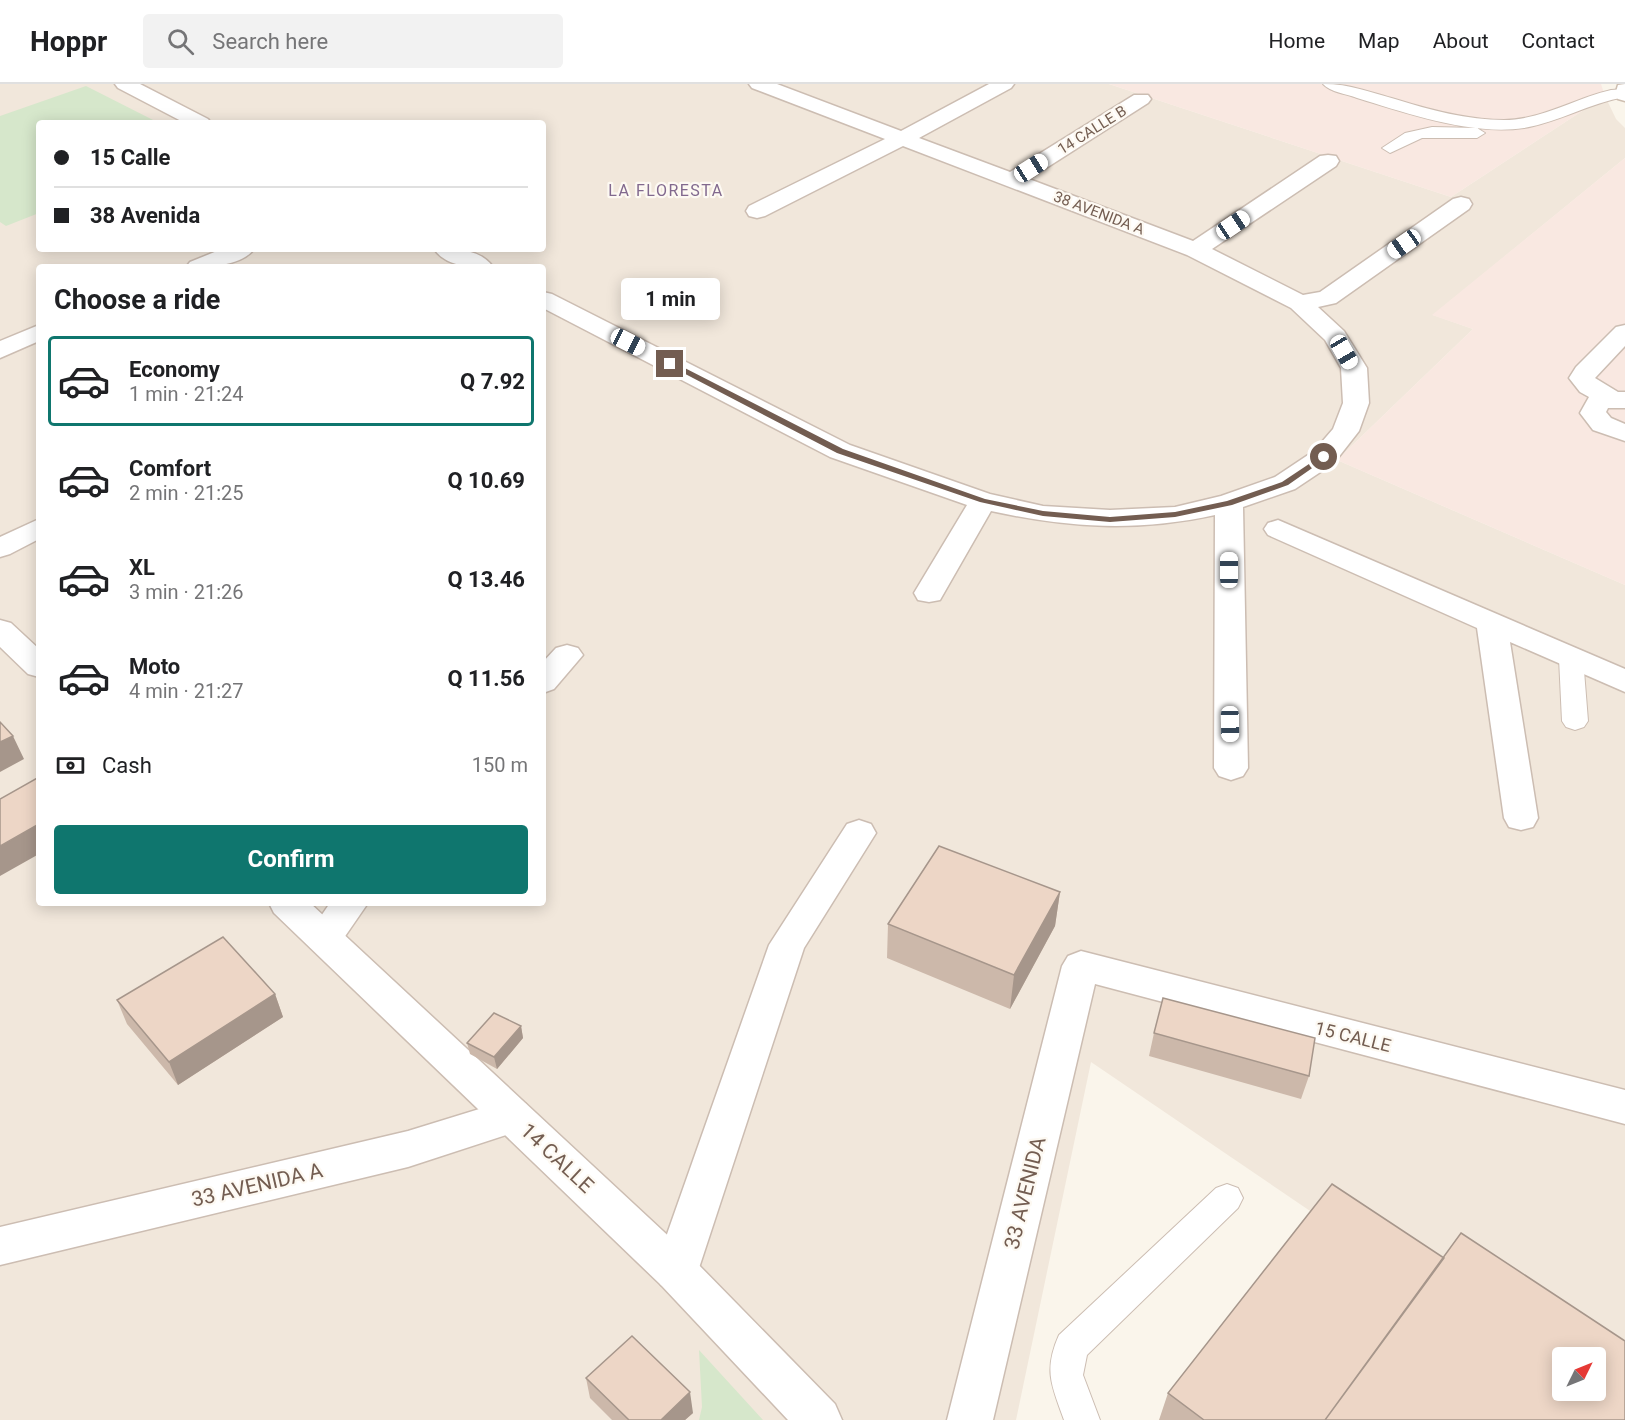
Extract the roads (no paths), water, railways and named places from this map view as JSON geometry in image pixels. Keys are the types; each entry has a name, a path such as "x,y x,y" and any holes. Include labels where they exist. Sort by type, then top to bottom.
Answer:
{"street":[{"path":"125,84 195,120"},
{"path":"756,211 903,138 1004,84"},
{"name":"38 AVENIDA A","path":"764,85 1195,250 1300,303"},
{"name":"14 CALLE B","path":"1013,180 1141,99"},
{"path":"1195,250 1328,161"},
{"path":"1300,303 1327,298 1461,204"},
{"path":"205,264 235,252"},
{"path":"452,252 475,264"},
{"path":"546,301 840,451 983,501 1043,514 1110,519 1175,515 1229,503 1285,483 1324,457 1346,431 1356,403 1354,368 1335,336 1300,303"},
{"path":"1619,399 1588,387 1582,378 1585,372 1625,332"},
{"path":"0,350 36,333"},
{"path":"1619,399 1597,403 1593,413 1602,424 1625,433"},
{"path":"929,593 983,501"},
{"path":"1229,503 1231,768"},
{"path":"1278,529 1625,681"},
{"path":"0,548 36,530"},
{"path":"1492,624 1521,818"},
{"path":"0,630 36,664"},
{"path":"546,679 567,655"},
{"path":"676,1271 787,945 859,833"},
{"name":"14 CALLE","path":"290,906 676,1271 819,1420"},
{"path":"324,938 348,906"},
{"name":"15 CALLE","path":"1081,966 1625,1107"},
{"name":"33 AVENIDA","path":"970,1420 1081,966"},
{"name":"33 AVENIDA A","path":"2,1243 408,1149 512,1116"}],"lane":[{"path":"1331,84 1374,99 1481,123 1523,123"},
{"path":"1390,148 1401,139 1420,132 1503,133 1523,123 1606,94 1625,92"},
{"path":"1571,658 1575,721"},
{"path":"1082,1420 1066,1375 1071,1347 1227,1197"}],"district":[{"name":"LA FLORESTA","path":"666,190"}]}
